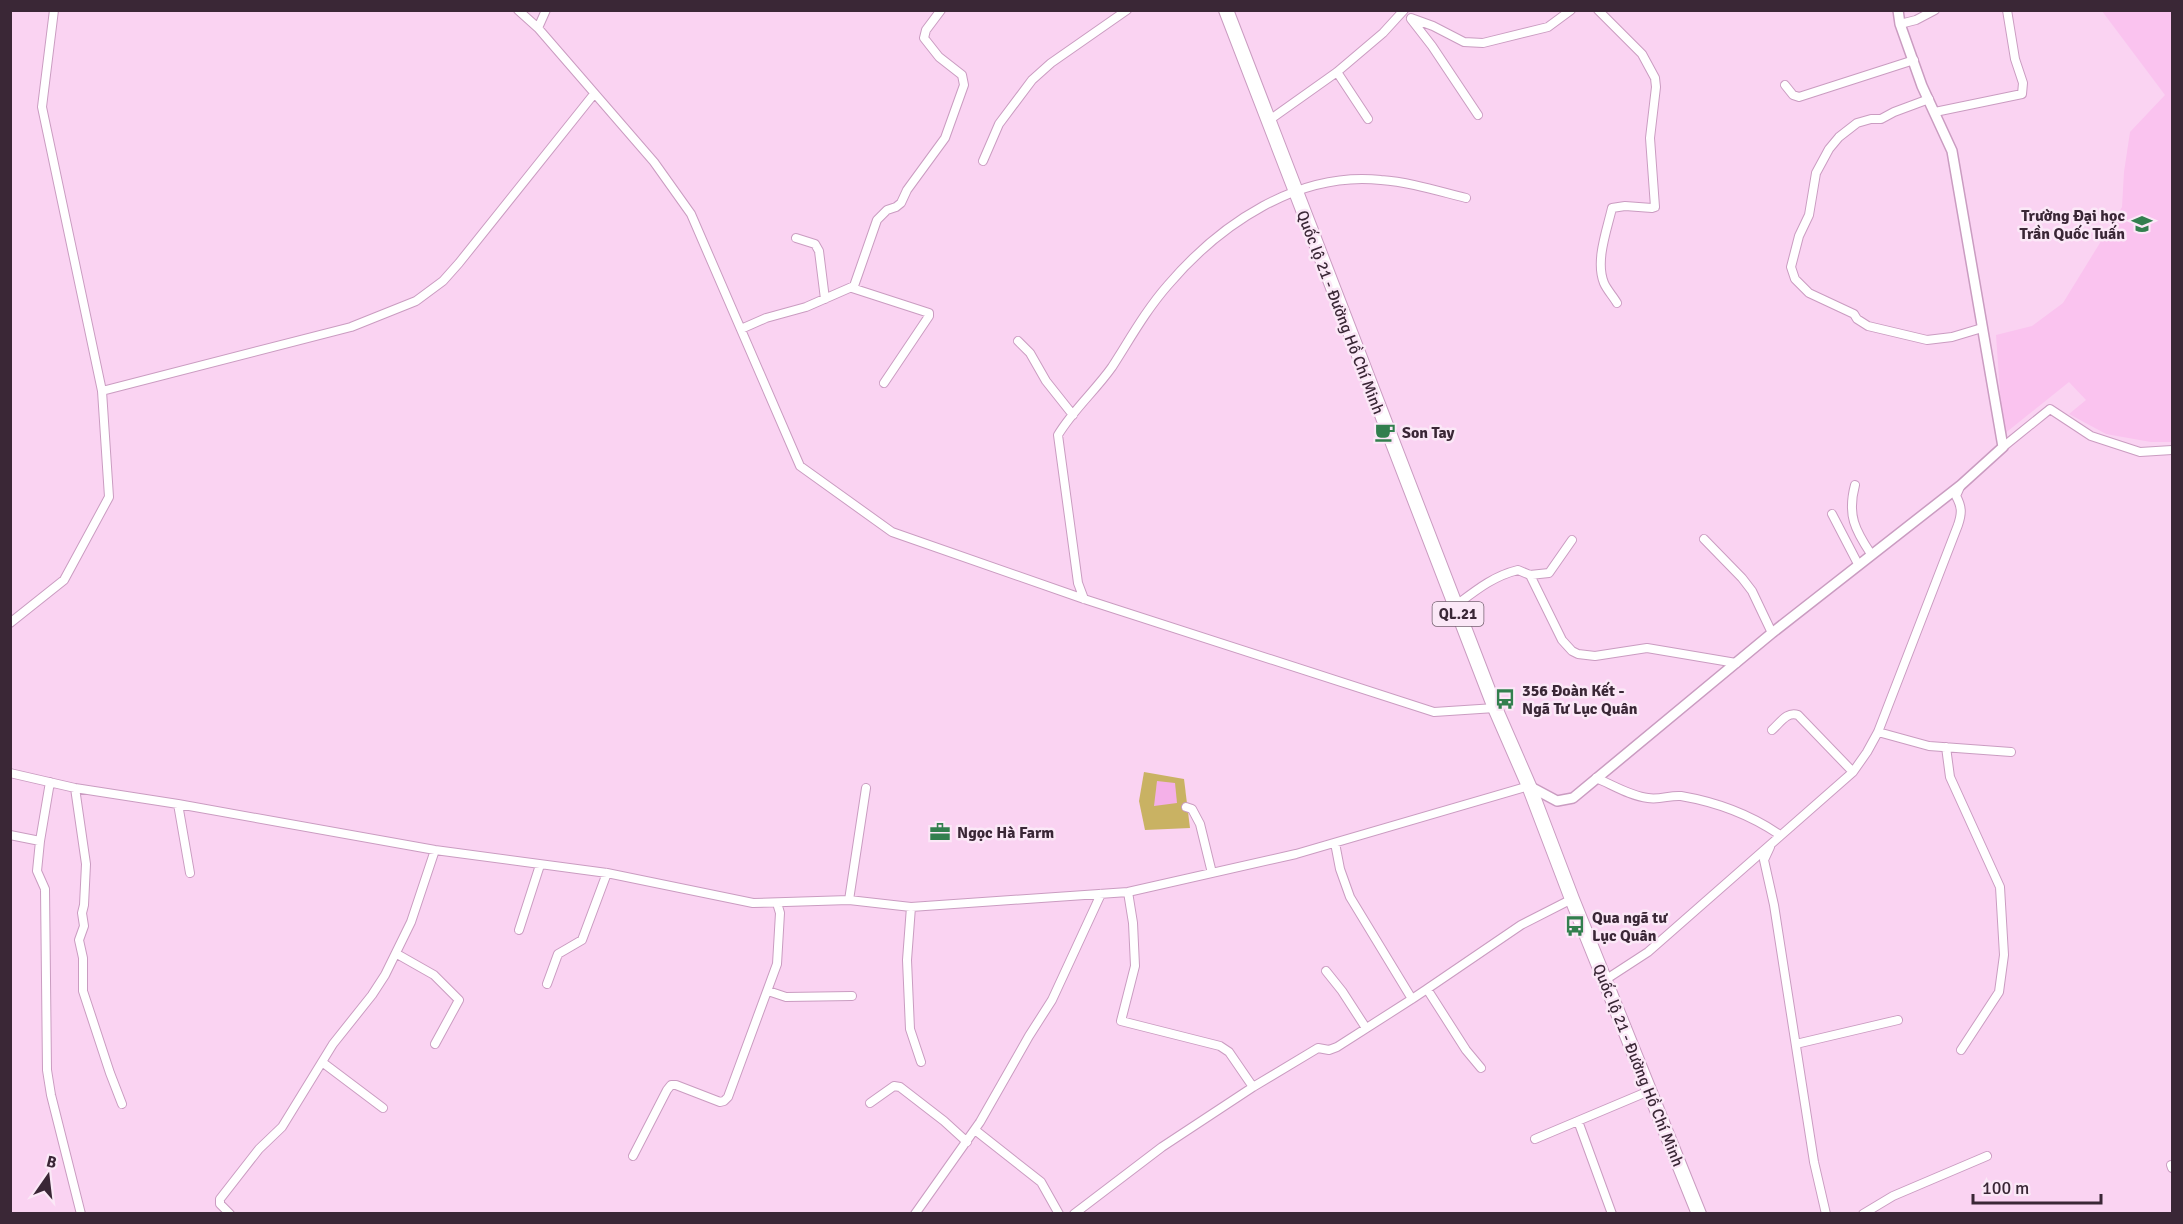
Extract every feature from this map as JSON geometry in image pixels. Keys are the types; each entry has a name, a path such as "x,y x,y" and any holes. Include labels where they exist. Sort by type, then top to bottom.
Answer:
{"highway":[{"name":"Quốc lộ 21 - Đường Hồ Chí Minh","path":"1226,10 1495,708 1529,786 1699,1214"}],"street":[{"path":"10,623 64,580 109,497 102,391 42,107 54,10"},
{"path":"518,10 537,28 654,162 691,214 800,466 892,532 1084,599 1434,712 1495,708"},
{"path":"537,28 546,10"},
{"path":"741,328 825,299 852,288 856,282 877,220 887,210 901,203 945,138 964,85 962,75 939,57 924,38 926,30 941,10"},
{"path":"983,161 999,124 1032,80 1051,63 1127,10"},
{"path":"1411,18 1464,42 1483,43 1548,27 1562,19 1571,10"},
{"path":"1598,10 1642,54 1655,78 1656,87 1650,138 1655,207 1612,208 1603,254 1601,270 1604,283 1617,303"},
{"path":"1898,10 1900,24 1922,86 1952,151 2003,447"},
{"path":"1900,24 1916,20 1935,10"},
{"path":"1935,112 2022,94 2023,83 2015,59 2007,10"},
{"path":"1268,121 1337,72 1404,11 1432,46 1478,115"},
{"path":"1785,85 1793,95 1799,97 1914,60"},
{"path":"1337,72 1368,119"},
{"path":"102,391 351,327 416,301 443,281 459,263 594,94"},
{"path":"1929,99 1881,119 1857,123 1828,148 1816,173 1809,215 1799,236 1791,267 1795,279 1809,293 1854,314 1857,319 1868,326 1927,340 1952,337 1982,328"},
{"path":"1084,599 1078,583 1058,435 1100,385 1137,325 1167,285 1203,248 1258,210 1295,190 1335,182 1380,179 1466,198"},
{"path":"796,238 814,244 819,251 825,299"},
{"path":"852,288 929,313 884,383"},
{"path":"1018,341 1030,353 1046,381 1073,415"},
{"path":"10,774 75,788 435,850 607,873 753,903 849,900 911,907 1128,892 1296,854 1529,786 1557,801 1572,798 1772,633 1960,485 2050,409 2091,436 2140,452 2172,450"},
{"path":"1855,485 1852,498 1852,518 1871,554"},
{"path":"1605,980 1648,952 1853,772 1878,732 1958,525 1962,514 1961,505 1956,496 1960,485"},
{"path":"1832,514 1858,564"},
{"path":"1704,539 1752,591 1772,633"},
{"path":"1455,606 1498,576 1518,570 1530,575 1549,573 1572,540"},
{"path":"1530,575 1562,639 1572,651 1578,654 1595,656 1647,648 1736,663"},
{"path":"1772,730 1788,715 1798,715 1853,772"},
{"path":"1878,732 1929,746 2011,752"},
{"path":"1946,747 1950,777 2000,887 2004,955 1999,992 1961,1050"},
{"path":"1596,778 1641,797 1656,799 1680,796 1724,807 1760,822 1780,835"},
{"path":"50,782 37,871 45,889 47,1070 51,1095 81,1214"},
{"path":"75,788 86,864 82,913 84,926 79,940 83,958 83,991 122,1104"},
{"path":"849,900 866,788"},
{"path":"178,804 190,873"},
{"path":"1186,807 1192,809 1200,824 1212,873"},
{"path":"10,835 40,841"},
{"path":"1335,843 1340,869 1350,897 1412,999"},
{"path":"1771,843 1764,860 1774,905 1814,1162 1826,1214"},
{"path":"230,1214 220,1204 220,1199 254,1155 282,1126 333,1044 372,994 397,954 411,922 435,850"},
{"path":"519,930 540,865"},
{"path":"547,984 558,954 582,940 607,873"},
{"path":"1128,892 1133,923 1135,966 1120,1021 1220,1046 1229,1053 1253,1087"},
{"path":"915,1214 975,1130 1052,1000 1101,894"},
{"path":"1074,1214 1162,1148 1253,1087 1318,1048 1329,1050 1337,1047 1521,925 1572,899"},
{"path":"633,1156 671,1085 720,1101 727,1099 777,964 780,913 777,903"},
{"path":"911,907 907,960 910,1029 921,1062"},
{"path":"397,954 434,975 459,1000 435,1044"},
{"path":"1326,971 1366,1028"},
{"path":"1427,989 1461,1043 1481,1068"},
{"path":"768,990 786,997 852,996"},
{"path":"1796,1044 1898,1020"},
{"path":"322,1062 383,1108"},
{"path":"870,1103 894,1086 900,1087 967,1142"},
{"path":"1535,1139 1649,1091"},
{"path":"1578,1121 1612,1214"},
{"path":"975,1130 1041,1182 1059,1214"},
{"path":"1863,1214 1893,1196 1987,1156"}],"shaded area":[{"name":"Trường Đại học Trần Quốc Tuấn","path":"2102,11 2172,11 2172,442 2151,442 2106,434 2069,414 2086,400 2069,382 2003,435 1996,335 2032,326 2063,303 2122,207 2130,132 2165,95"},
{"path":"1144,772 1184,779 1190,828 1145,830 1139,801"},
{"path":"1157,781 1175,783 1177,803 1154,806"}],"place":[{"name":"Trường Đại học Trần Quốc Tuấn","path":"2142,224"},
{"name":"Son Tay","path":"1385,432"},
{"name":"356 Đoàn Kết - Ngã Tư Lục Quân","path":"1505,699"},
{"name":"Ngọc Hà Farm","path":"940,832"},
{"name":"Qua ngã tư Lục Quân","path":"1575,926"}]}
